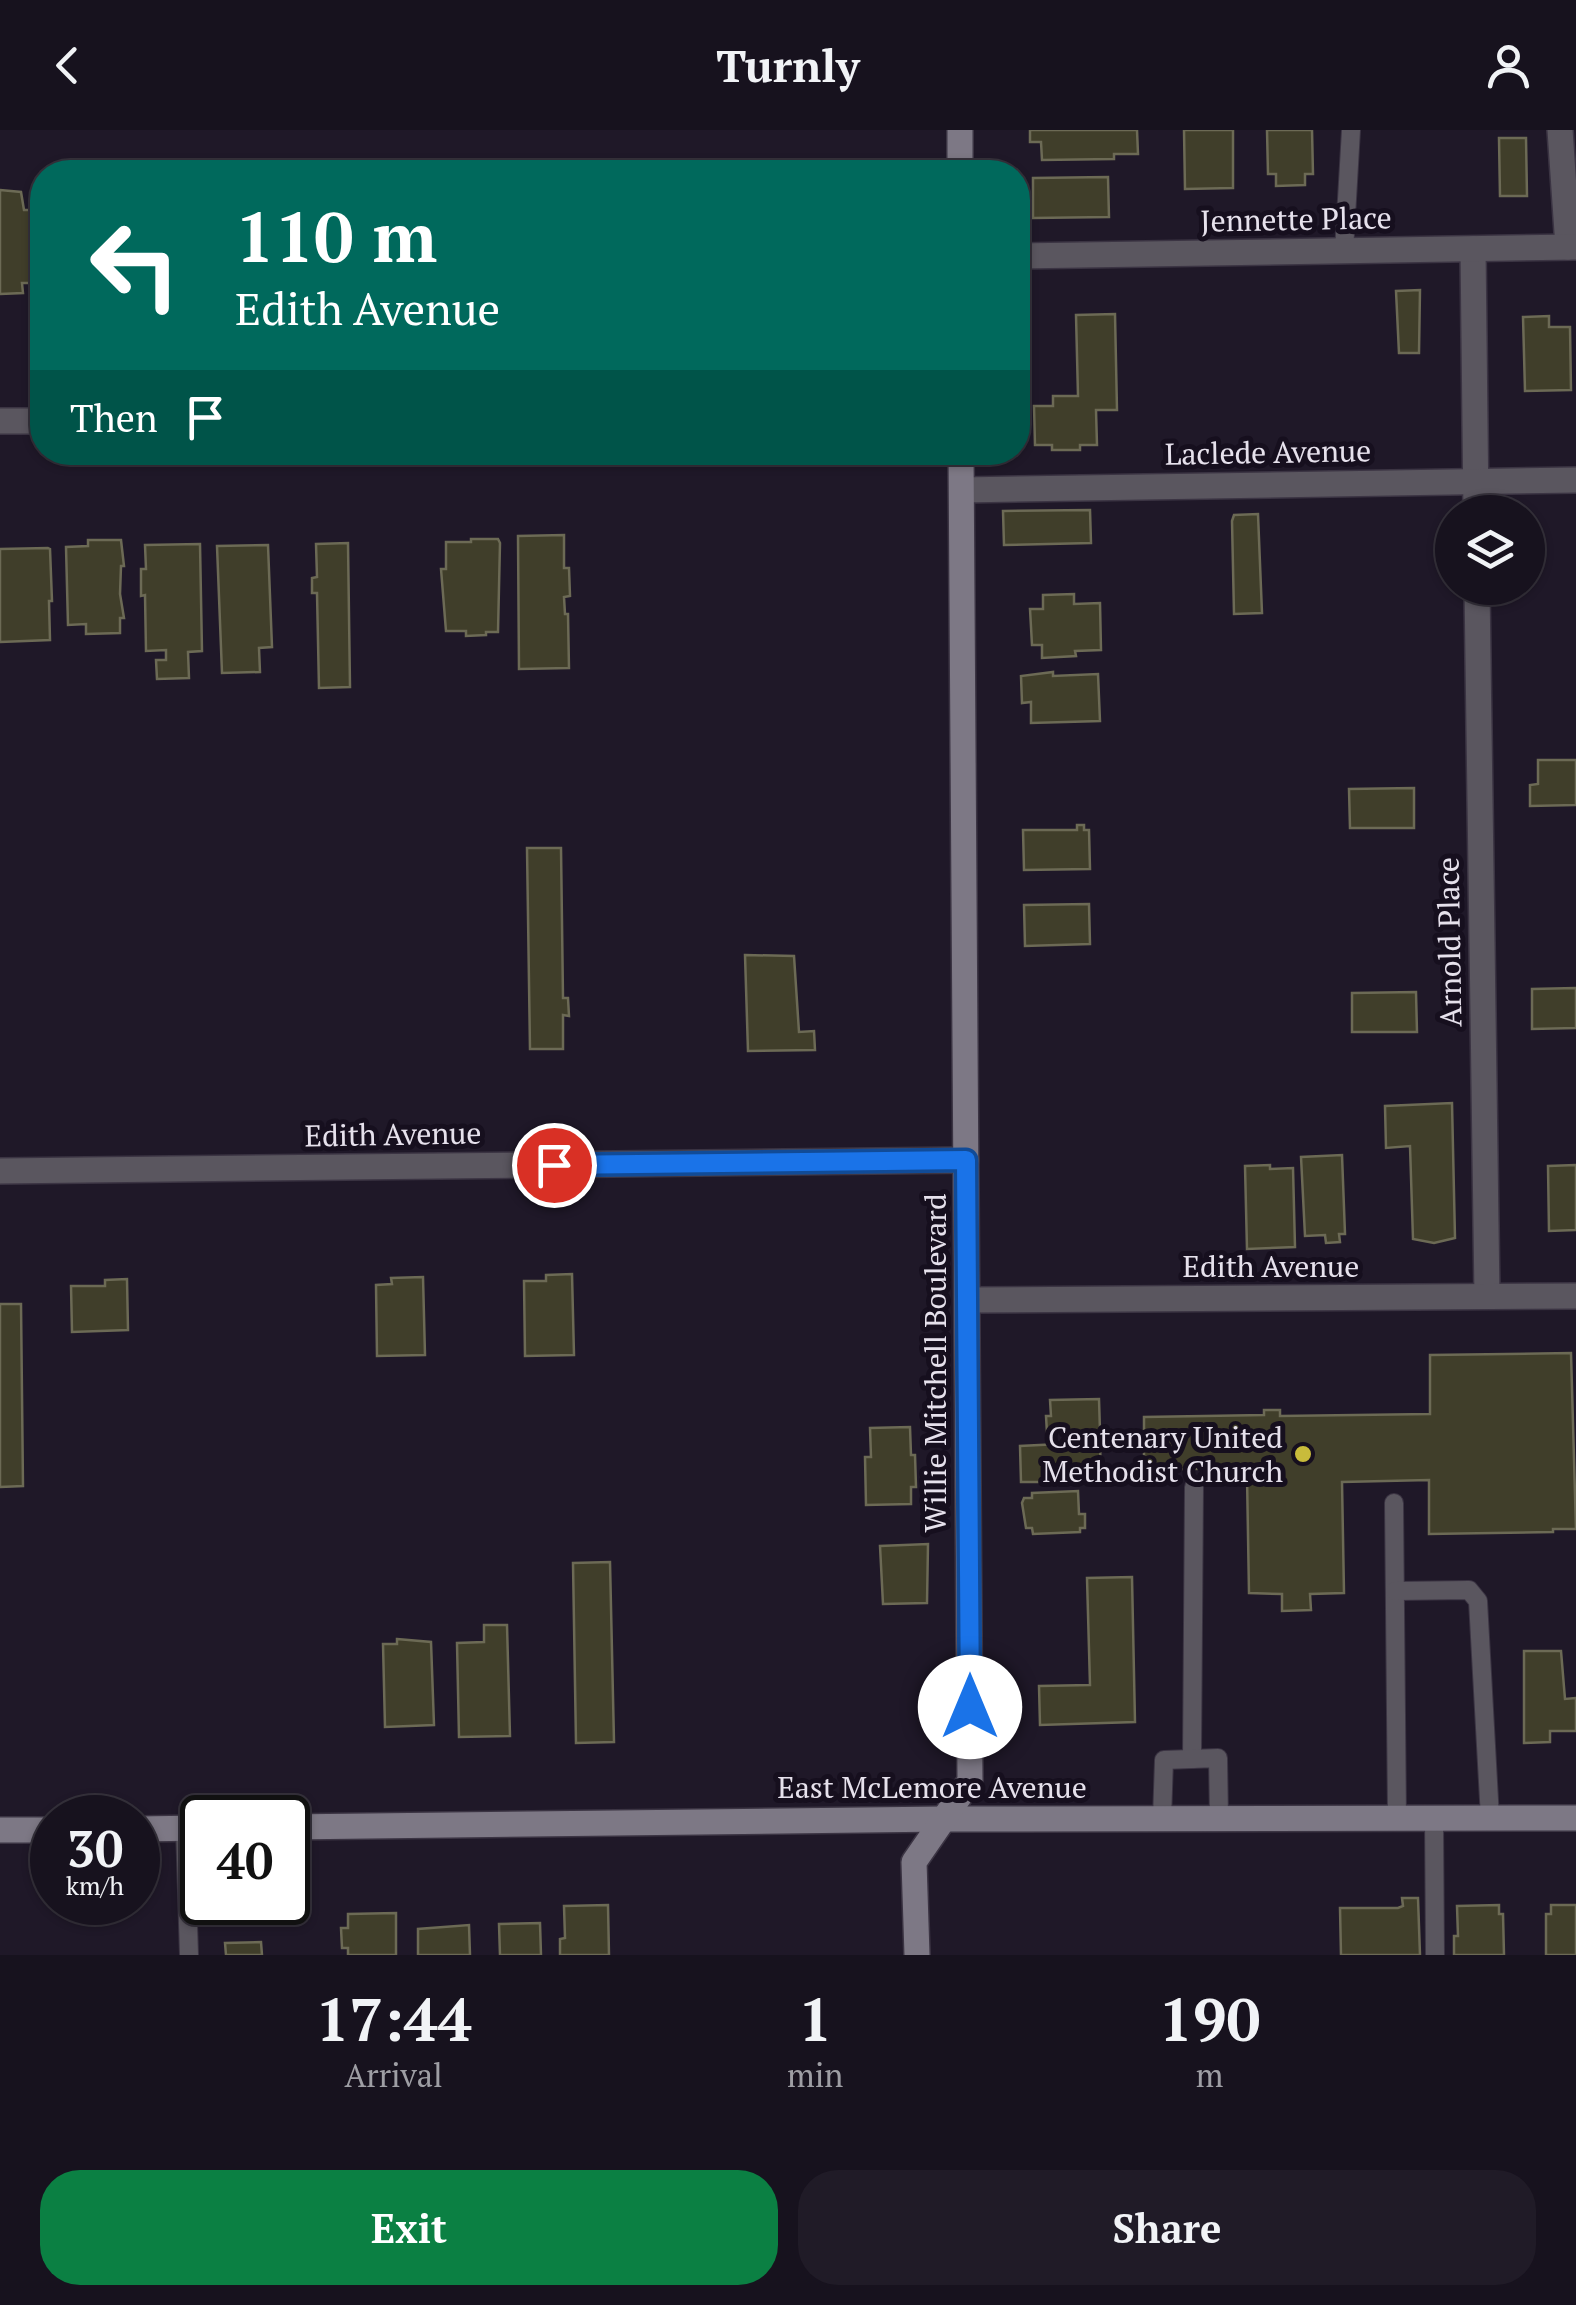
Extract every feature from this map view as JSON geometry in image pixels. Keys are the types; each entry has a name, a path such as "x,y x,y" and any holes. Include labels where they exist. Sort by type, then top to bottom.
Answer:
{"street":[{"path":"960,130 960,160"},
{"path":"1560,130 1572,247"},
{"name":"Jennette Place","path":"1030,256 1572,247"},
{"path":"1473,249 1476,495"},
{"path":"0,421 30,421"},
{"name":"Willie Mitchell Boulevard","path":"916,1955 914,1862 970,1781 961,465"},
{"name":"Laclede Avenue","path":"962,490 1576,480"},
{"name":"Arnold Place","path":"1477,605 1487,1296"},
{"name":"Edith Avenue","path":"0,1170 966,1160"},
{"name":"Edith Avenue","path":"967,1300 1576,1296"},
{"name":"East McLemore Avenue","path":"310,1827 944,1818 1576,1818"},
{"path":"0,1830 30,1830"}],"lane":[{"path":"1344,251 1350,130"},
{"path":"1192,1759 1194,1487"},
{"path":"1394,1504 1397,1818"},
{"path":"1395,1592 1469,1590 1478,1601 1490,1818"},
{"path":"1162,1818 1164,1760 1218,1758 1220,1818"},
{"path":"1434,1818 1435,1955"},
{"path":"189,1955 190,1925"}],"building":[{"path":"1030,130 1137,130 1138,154 1114,154 1114,159 1042,160 1041,142 1030,142"},
{"path":"1184,130 1233,130 1233,188 1185,189"},
{"path":"1267,130 1312,130 1313,174 1305,174 1305,185 1276,186 1276,174 1268,174"},
{"path":"1499,138 1526,138 1527,196 1500,196"},
{"path":"1108,177 1109,217 1033,218 1033,178"},
{"path":"0,190 21,192 24,210 30,210 30,283 22,283 23,293 0,294"},
{"path":"1420,290 1419,353 1399,353 1396,291"},
{"path":"1115,314 1117,410 1096,410 1097,445 1080,445 1080,450 1052,450 1052,445 1035,445 1034,406 1053,406 1053,396 1078,396 1076,315"},
{"path":"1549,316 1549,327 1570,327 1571,390 1525,391 1523,317"},
{"path":"1090,510 1091,543 1004,545 1003,511"},
{"path":"1258,514 1262,613 1234,614 1232,521 1234,515"},
{"path":"564,535 564,568 569,568 570,596 564,597 569,668 519,669 518,536"},
{"path":"498,539 500,543 498,632 486,635 446,631 441,569 446,569 446,542"},
{"path":"88,540 121,540 124,566 120,594 124,618 120,618 120,633 86,634 86,624 68,625 66,547 88,546"},
{"path":"348,543 350,687 319,688 317,593 312,593 312,578 317,577 316,544"},
{"path":"200,544 202,651 188,652 189,678 157,679 156,660 166,660 166,650 146,651 145,595 141,596 145,545"},
{"path":"268,545 272,647 259,648 260,672 222,673 217,546"},
{"path":"48,548 50,640 0,642 0,549"},
{"path":"1074,594 1074,604 1100,603 1101,650 1042,658 1042,645 1032,645 1030,609 1043,609 1043,595"},
{"path":"1053,672 1053,676 1098,674 1100,721 1031,723 1031,702 1022,703 1021,676"},
{"path":"1538,760 1576,760 1576,805 1530,806 1530,785 1538,784"},
{"path":"1414,788 1414,828 1350,828 1349,789"},
{"path":"1077,825 1089,830 1090,869 1024,870 1023,830 1077,830"},
{"path":"527,848 561,848 563,998 568,998 569,1016 563,1015 563,1049 530,1049"},
{"path":"1089,904 1090,944 1025,946 1024,905"},
{"path":"745,955 794,956 799,1032 814,1031 815,1050 748,1051"},
{"path":"1576,988 1576,1028 1532,1029 1532,989"},
{"path":"1416,992 1417,1032 1352,1032 1352,993"},
{"path":"1452,1103 1455,1238 1434,1243 1413,1239 1410,1146 1386,1148 1385,1106"},
{"path":"1342,1155 1345,1234 1339,1234 1340,1242 1326,1243 1325,1235 1305,1236 1301,1157"},
{"path":"1270,1165 1270,1169 1293,1168 1295,1247 1247,1249 1245,1166"},
{"path":"1576,1165 1576,1230 1549,1231 1548,1166"},
{"path":"572,1274 574,1355 525,1356 524,1281 546,1281 546,1275"},
{"path":"423,1277 425,1355 377,1356 376,1285 392,1284 391,1278"},
{"path":"127,1279 128,1330 72,1332 71,1286 105,1286 105,1280"},
{"path":"0,1304 21,1304 23,1486 0,1487"},
{"path":"1571,1353 1576,1529 1429,1534 1429,1480 1342,1482 1344,1593 1310,1594 1311,1610 1282,1611 1282,1594 1249,1593 1247,1476 1243,1477 1243,1468 1144,1470 1144,1417 1264,1415 1264,1410 1280,1410 1280,1416 1430,1414 1430,1355"},
{"path":"1099,1399 1100,1431 1047,1433 1050,1400"},
{"path":"910,1427 916,1487 911,1487 911,1504 866,1505 865,1457 871,1457 870,1428"},
{"path":"1100,1442 1101,1482 1021,1482 1020,1446"},
{"path":"1078,1491 1079,1514 1085,1514 1085,1528 1080,1528 1080,1532 1033,1534 1032,1528 1026,1528 1024,1498 1032,1498 1032,1493"},
{"path":"928,1544 927,1603 883,1604 880,1546"},
{"path":"610,1562 614,1742 576,1743 573,1563"},
{"path":"1132,1577 1135,1722 1040,1725 1039,1686 1090,1685 1087,1578"},
{"path":"484,1625 507,1625 510,1736 459,1737 457,1643 484,1642"},
{"path":"397,1639 431,1642 434,1725 385,1727 383,1644 397,1644"},
{"path":"1524,1651 1561,1651 1565,1699 1576,1698 1576,1731 1550,1731 1550,1742 1524,1743"},
{"path":"1402,1898 1418,1898 1420,1955 1341,1955 1340,1908 1398,1908 1403,1906"},
{"path":"608,1905 609,1955 560,1955 560,1939 565,1938 564,1906"},
{"path":"1499,1905 1499,1914 1503,1914 1504,1955 1454,1955 1457,1906"},
{"path":"1551,1905 1576,1905 1576,1955 1546,1955 1546,1914 1551,1914"},
{"path":"396,1913 396,1955 348,1955 348,1948 342,1948 341,1928 348,1928 348,1914"},
{"path":"540,1923 541,1955 500,1955 499,1924"},
{"path":"469,1925 470,1955 418,1955 418,1929"},
{"path":"261,1942 262,1955 226,1955 225,1943"}],"place":[{"name":"Centenary United Methodist Church","path":"1303,1454"}],"route":[{"path":"554,1165 966,1160 970,1707"}]}
